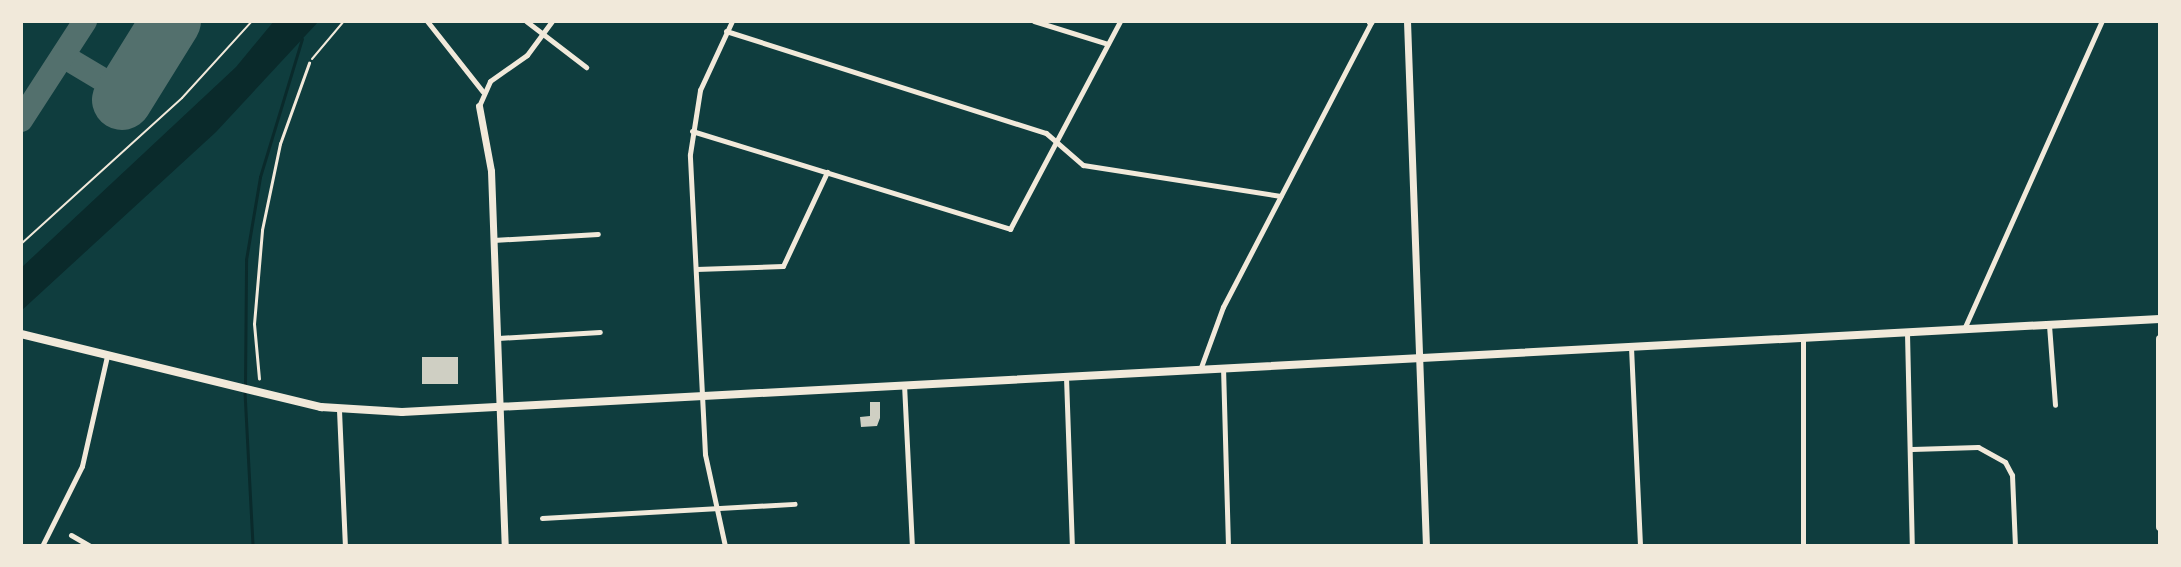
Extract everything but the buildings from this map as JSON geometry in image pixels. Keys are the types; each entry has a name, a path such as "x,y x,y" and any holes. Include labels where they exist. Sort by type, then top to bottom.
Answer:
{"main road":[{"path":"22,335 340,410 499,406 2160,318"},
{"path":"2160,340 2160,527"}],"street":[{"path":"427,21 483,92"},
{"path":"526,21 542,37 586,67"},
{"path":"505,546 493,240 479,106 483,92 542,37 552,21"},
{"path":"725,546 717,509 702,394 692,131 700,90 732,21"},
{"path":"1034,21 1108,44"},
{"path":"692,131 1010,229 1121,21"},
{"path":"1200,367 1206,342 1371,21"},
{"path":"1406,21 1426,546"},
{"path":"1964,329 2102,21"},
{"path":"726,31 1046,133 1083,165 1280,196"},
{"path":"696,270 783,266 827,172"},
{"path":"493,240 597,234"},
{"path":"2049,325 2055,405"},
{"path":"498,338 600,332"},
{"path":"1907,333 1912,449 1912,546"},
{"path":"1803,339 1808,458 1803,546"},
{"path":"1631,347 1640,546"},
{"path":"41,546 82,466 107,356"},
{"path":"1223,366 1228,546"},
{"path":"1066,377 1072,546"},
{"path":"904,384 912,546"},
{"path":"340,410 345,546"},
{"path":"1912,449 1978,447 2005,462 2012,475 2015,546"},
{"path":"542,518 795,504"},
{"path":"71,536 90,546"}],"lane":[{"path":"259,379 254,324 262,230 281,144 309,63"}],"path":[{"path":"21,244 182,98 252,21"},
{"path":"309,63 344,21"}],"water":[{"path":"274,21 319,21 216,132 21,311 21,268 236,67"}],"waterway":[{"path":"245,385 246,260 260,177 302,39"},
{"path":"245,392 253,546"}],"taxiway":[{"path":"21,120 85,21"},
{"path":"63,56 125,93"}],"runway":[{"path":"122,100 171,21"}]}
